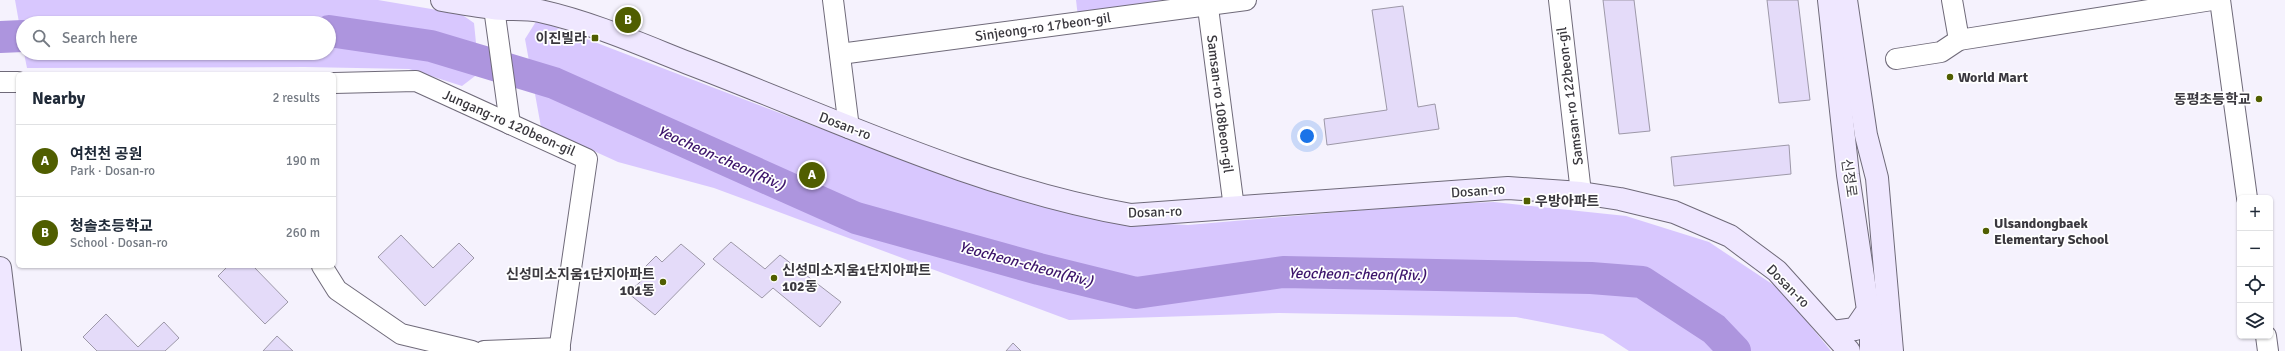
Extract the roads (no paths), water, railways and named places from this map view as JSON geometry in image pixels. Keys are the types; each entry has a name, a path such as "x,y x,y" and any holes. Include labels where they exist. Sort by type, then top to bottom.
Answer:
{"main road":[{"name":"Dosan-ro","path":"442,0 494,4 540,11 600,30 727,78 849,128 1012,186 1089,208 1131,216 1508,188 1581,193 1620,199 1674,212 1730,236 1777,271 1849,351"},
{"name":"신정로","path":"1829,0 1848,175 1871,326 1871,351"},
{"name":"신정로","path":"1846,0 1866,134 1877,178 1892,351"},
{"path":"0,268 10,351"},
{"path":"1832,332 1855,329 1868,310"}],"street":[{"path":"832,0 849,128"},
{"name":"Sinjeong-ro 17beon-gil","path":"840,54 1207,2 1246,0"},
{"name":"Samsan-ro 122beon-gil","path":"1559,0 1581,193"},
{"path":"1952,0 1959,40"},
{"path":"1896,59 1941,52 1959,40 2212,0"},
{"path":"2220,0 2247,195"},
{"name":"Samsan-ro 108beon-gil","path":"1207,2 1234,208"},
{"path":"494,4 510,124"},
{"name":"Jungang-ro 120beon-gil","path":"336,83 416,81 587,159 559,349"},
{"path":"0,82 16,82"},
{"path":"323,268 337,290 401,334 472,351"},
{"path":"2266,339 2268,351"},
{"path":"484,351 559,349"}],"waterway":[{"name":"Yeocheon-cheon(Riv.)","path":"336,32 431,46 554,83 856,218 1039,269 1136,293 1283,272 1591,278 1642,282 1714,329 1735,351"},
{"name":"Yeocheon-cheon(Riv.)","path":"0,37 16,36"}],"place":[{"name":"청솔초등학교","path":"628,20"},
{"name":"이진빌라","path":"595,38"},
{"name":"World Mart","path":"1950,77"},
{"name":"동평초등학교","path":"2259,99"},
{"name":"여천천 공원","path":"812,175"},
{"name":"우방아파트","path":"1527,201"},
{"name":"Ulsandongbaek Elementary School","path":"1986,231"},
{"name":"신성미소지움1단지아파트 102동","path":"774,278"},
{"name":"신성미소지움1단지아파트 101동","path":"663,282"}]}
